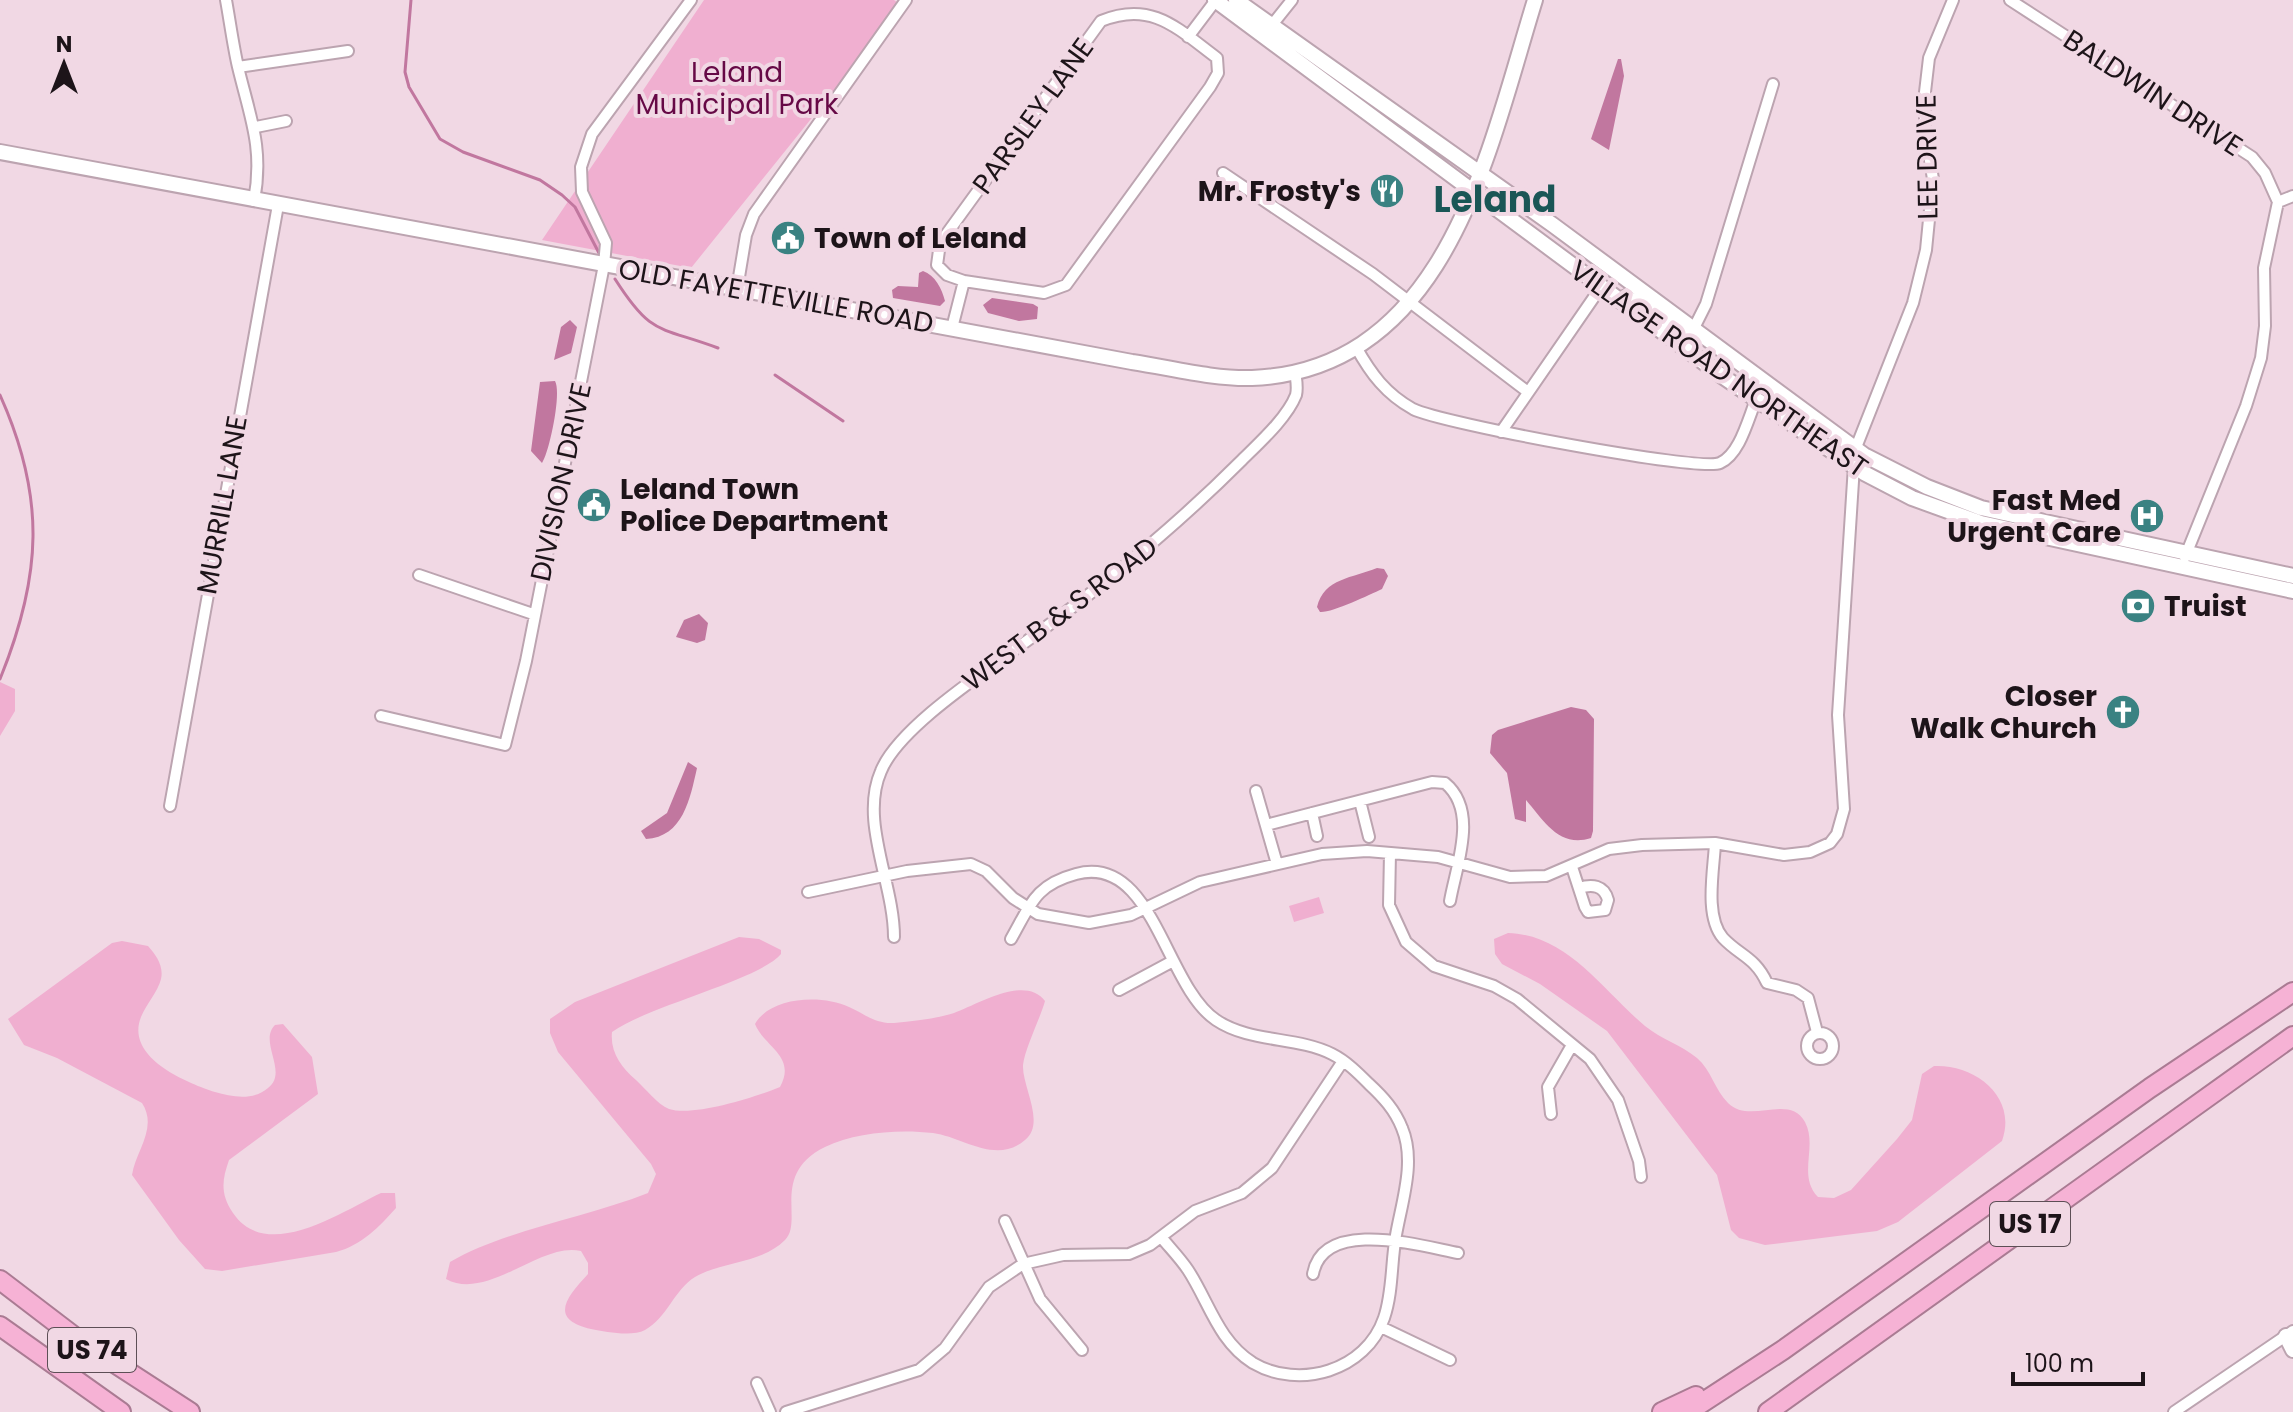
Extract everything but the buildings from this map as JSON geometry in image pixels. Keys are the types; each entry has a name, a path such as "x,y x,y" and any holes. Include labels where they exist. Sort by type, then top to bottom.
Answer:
{"highway":[{"name":"US 17","path":"1783,1350 2293,990"},
{"name":"US 17","path":"1768,1412 2293,1036"},
{"path":"2195,1107 2293,1051"},
{"name":"US 74","path":"0,1280 114,1365 190,1412"},
{"name":"US 74","path":"0,1326 121,1412"},
{"path":"1662,1412 1783,1350"},
{"path":"1688,1412 1783,1350"},
{"path":"76,1382 112,1412"}],"main road":[{"name":"VILLAGE ROAD NORTHEAST","path":"1216,0 1756,400 1853,466 1912,498 1981,523 2293,576"},
{"name":"VILLAGE ROAD NORTHEAST","path":"1236,0 1694,328 1855,450 1917,482 1981,508 2184,559 2293,591"},
{"name":"OLD FAYETTEVILLE ROAD","path":"0,152 1211,375 1256,377 1295,371 1356,347 1409,303 1443,254 1483,175 1535,0"},
{"path":"1596,283 1648,308 1683,332 1694,328"},
{"path":"2290,1333 2293,1350"}],"street":[{"path":"226,0 238,67 256,127 259,174 254,201"},
{"name":"DIVISION DRIVE","path":"381,716 505,745 604,265 606,243 582,192 581,167 592,134 691,0"},
{"path":"1188,37 1216,0"},
{"path":"1272,25 1292,0"},
{"name":"LEE DRIVE","path":"1028,908 1050,918 1089,923 1117,919 1145,909 1190,885 1337,852 1390,853 1459,860 1510,877 1546,876 1609,849 1715,843 1784,855 1800,854 1830,843 1842,822 1844,792 1838,715 1855,450 1913,303 1926,250 1933,179 1925,131 1925,92 1929,58 1953,0"},
{"name":"BALDWIN DRIVE","path":"2010,0 2252,157 2265,173 2278,202"},
{"path":"737,289 746,235 754,214 901,2"},
{"name":"PARSLEY LANE","path":"1122,11 1151,12 1217,58 1218,73 1066,285 1044,293 964,281 947,275 937,265 940,243 1101,21 1122,11"},
{"path":"238,67 348,51"},
{"path":"1694,328 1706,304 1773,84"},
{"path":"256,127 286,121"},
{"path":"1223,173 1373,274 1528,392"},
{"path":"2184,559 2246,406 2261,358 2265,326 2264,268 2278,202 2293,196"},
{"name":"MURRILL LANE","path":"170,806 278,205"},
{"path":"952,328 964,281"},
{"path":"1501,432 1596,283"},
{"path":"1356,347 1371,374 1386,391 1415,410 1455,423 1658,459 1716,465 1734,452 1756,400"},
{"name":"WEST B & S ROAD","path":"894,937 887,875 876,833 873,804 875,788 888,757 953,695 1074,607 1172,529 1260,441 1292,403 1297,386 1295,371"},
{"path":"419,575 533,614"},
{"path":"1266,825 1432,782 1445,783 1459,808 1462,836 1450,901"},
{"path":"1256,791 1277,864"},
{"path":"1360,801 1369,837"},
{"path":"1312,813 1317,836"},
{"path":"1715,843 1713,913 1722,937 1759,965 1767,983 1796,990 1808,998 1817,1032"},
{"path":"1390,853 1388,894 1392,917 1414,952 1447,972 1483,982 1517,999 1598,1067 1614,1091 1639,1161 1641,1177"},
{"path":"808,892 887,875 971,864 986,871 1004,892 1028,908"},
{"path":"1572,867 1579,888"},
{"path":"1011,939 1028,908 1051,882 1093,871 1119,879 1145,909 1196,1001 1224,1025 1312,1047 1343,1061 1391,1107 1405,1137 1407,1171 1388,1305 1381,1327 1360,1353 1328,1372 1289,1375 1263,1368 1242,1354 1225,1336 1187,1270 1161,1237"},
{"path":"1119,990 1173,961"},
{"path":"1551,1114 1548,1087 1572,1045"},
{"path":"786,1412 919,1370 945,1348 989,1287 1023,1264 1063,1255 1129,1254 1161,1237 1186,1216 1242,1193 1262,1178 1343,1061"},
{"path":"1005,1221 1047,1311 1082,1350"},
{"path":"1313,1274 1320,1256 1335,1245 1356,1240 1395,1241 1458,1253"},
{"path":"1381,1327 1450,1360"},
{"path":"2174,1412 2290,1333"},
{"path":"757,1383 770,1412"}],"green space":[{"name":"Leland Municipal Park","path":"704,0 894,0 902,6 691,268 542,240"},
{"path":"0,682 15,689 15,711 0,736"},
{"path":"1319,897 1324,913 1294,922 1289,906"},
{"path":"1508,933 1549,943 1583,967 1645,1026 1697,1058 1724,1098 1737,1109 1779,1109 1798,1114 1808,1131 1809,1180 1818,1197 1834,1198 1851,1190 1897,1139 1912,1120 1922,1074 1934,1066 1964,1071 1989,1086 2004,1110 2002,1141 1898,1222 1877,1231 1765,1245 1739,1238 1731,1230 1717,1175 1607,1031 1540,984 1502,964 1495,954 1494,939"},
{"path":"739,937 759,939 781,950 781,954 751,973 651,1012 612,1032 613,1046 621,1064 665,1107 680,1111 709,1108 780,1087 785,1067 755,1024 762,1015 784,1003 825,1000 876,1020 894,1023 947,1015 1001,994 1026,990 1036,993 1045,1001 1023,1065 1033,1115 1031,1133 1014,1147 1003,1150 979,1147 944,1135 906,1131 864,1135 825,1147 808,1158 798,1170 793,1183 790,1232 785,1240 765,1254 695,1277 681,1289 653,1325 640,1332 597,1330 577,1325 569,1319 565,1313 569,1298 588,1274 588,1263 581,1251 565,1250 549,1254 479,1283 462,1284 446,1279 450,1262 495,1241 648,1193 656,1174 651,1164 558,1052 550,1033 550,1019 575,1002"},
{"path":"122,941 148,946 160,965 162,974 159,984 141,1017 138,1031 149,1056 174,1074 215,1092 242,1097 256,1095 274,1081 276,1074 271,1032 275,1025 283,1024 312,1057 318,1094 229,1160 224,1187 233,1213 247,1227 265,1234 284,1234 326,1221 381,1193 395,1193 396,1208 383,1222 354,1245 336,1252 222,1271 205,1269 179,1240 132,1175 147,1130 148,1121 142,1103 57,1058 24,1045 8,1019 112,943"}],"shaded area":[{"path":"1618,59 1621,59 1624,76 1609,150 1591,139"},
{"path":"923,271 940,287 945,301 940,306 893,298 892,290 898,286 918,287 919,273"},
{"path":"992,298 1033,304 1038,307 1037,319 1019,321 988,313 983,305"},
{"path":"570,320 577,327 571,353 554,360 561,327"},
{"path":"555,381 554,423 542,463 531,451 540,382"},
{"path":"1377,568 1384,569 1388,576 1382,589 1341,607 1320,612 1317,607 1326,590 1349,577"},
{"path":"699,614 708,623 705,640 697,643 676,637 684,620"},
{"path":"1571,707 1586,710 1594,719 1593,831 1591,838 1580,840 1553,831 1526,800 1526,822 1515,819 1507,773 1490,753 1492,735 1498,730"},
{"path":"688,762 697,768 683,814 669,831 646,839 641,831 667,813"}],"waterway":[{"path":"411,0 405,72 409,87 440,139 463,152 540,180 562,195 575,207 600,255"},
{"path":"615,279 648,321 669,332 718,348"},
{"path":"775,375 843,421"},
{"path":"0,395 25,468 33,537 31,571 24,606 0,679"}],"place":[{"name":"Mr. Frosty's","path":"1387,191"},
{"name":"Town of Leland","path":"788,238"},
{"name":"Leland Town Police Department","path":"594,505"},
{"name":"Fast Med Urgent Care","path":"2147,516"},
{"name":"Truist","path":"2138,606"},
{"name":"Closer Walk Church","path":"2123,712"}],"district":[{"name":"Leland","path":"1495,199"}]}
